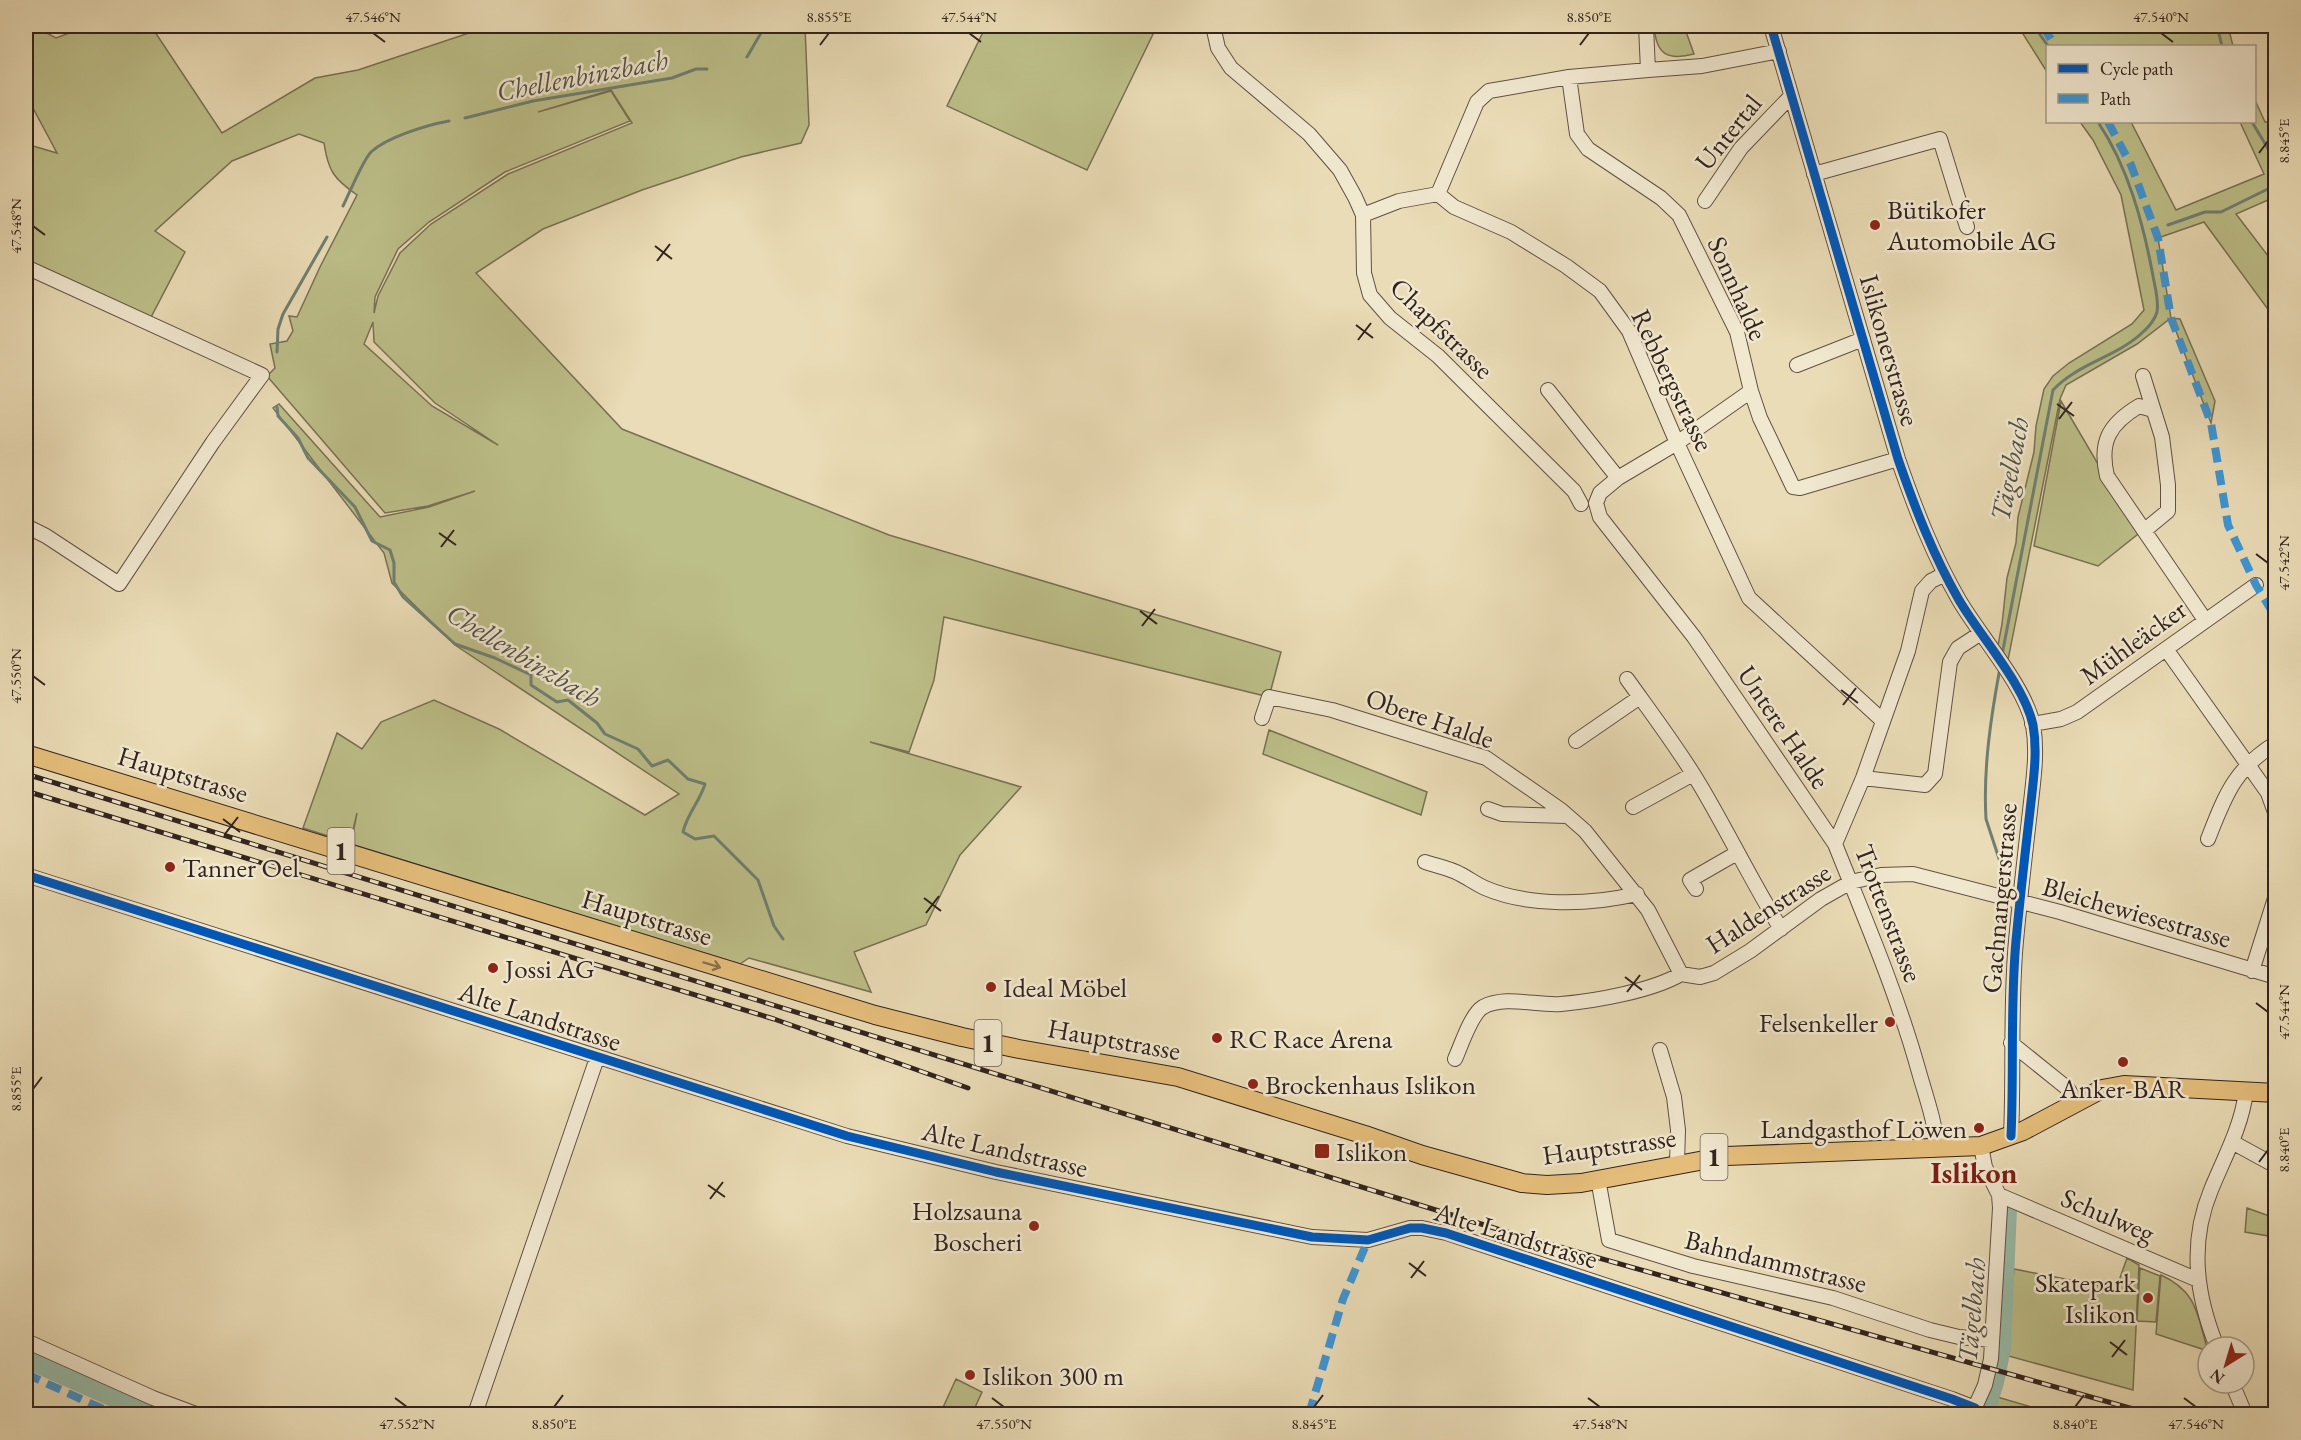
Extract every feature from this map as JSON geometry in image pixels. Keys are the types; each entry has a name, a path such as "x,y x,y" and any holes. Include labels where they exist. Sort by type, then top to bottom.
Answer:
{"main road":[{"name":"Hauptstrasse","path":"26,754 877,1016 962,1038 1178,1077 1422,1155 1522,1183 1553,1185 1598,1179 1677,1163 1757,1153 1980,1146 2011,1136 2102,1089 2131,1084 2276,1093"}],"street":[{"name":"Chapfstrasse","path":"1213,26 1218,48 1230,68 1309,134 1340,170 1363,215 1364,273 1370,295 1390,318 1438,356 1574,491 1581,504"},
{"path":"1646,26 1648,70"},
{"name":"Islikonerstrasse","path":"1771,26 1898,459 1918,516 1945,574 2006,670"},
{"path":"1363,215 1399,201 1438,194 1477,102 1489,91 1569,77 1702,66 1779,51"},
{"name":"Sonnhalde","path":"1569,77 1577,134 1582,142 1588,149 1661,198 1679,215 1737,332 1750,391 1760,418 1793,487 1800,488 1898,459"},
{"name":"Untertal","path":"1705,201 1741,148 1791,96"},
{"path":"1814,174 1940,139 1967,226"},
{"name":"Rebbergstrasse","path":"1438,194 1454,207 1511,232 1566,266 1600,291 1629,331 1677,443 1749,598 1883,721"},
{"path":"26,267 262,375 213,442 119,584 46,536 26,526"},
{"path":"1797,365 1863,339"},
{"path":"2143,376 2162,437 2168,485 2168,511 2145,530"},
{"path":"1548,390 1618,478"},
{"name":"Untere Halde","path":"1750,391 1677,443 1618,478 1600,494 1596,503 1600,518 1694,637 1835,844"},
{"path":"2153,410 2139,406 2122,416 2105,444 2103,460 2108,476 2205,620"},
{"name":"Trottenstrasse","path":"1937,1148 1933,1119 1912,1046 1881,955 1835,844 1863,778 1914,632 1922,591 1931,581 1945,574"},
{"name":"Mühleäcker","path":"2032,724 2061,719 2077,712 2256,585"},
{"path":"1863,778 1925,785 1935,774 1950,662 1959,648 1981,633"},
{"path":"2166,649 2268,793 2276,815"},
{"name":"Gachnangerstrasse","path":"2006,670 2024,701 2032,724 2035,760 2013,972 2011,1136"},
{"path":"1627,679 1693,774 1781,929"},
{"name":"Obere Halde","path":"1262,717 1269,697 1332,710 1486,758 1585,831 1648,910 1681,974"},
{"path":"1576,741 1640,697"},
{"path":"2208,839 2228,790 2248,764 2276,743"},
{"path":"1633,807 1693,774"},
{"path":"1488,809 1502,814 1567,816"},
{"path":"1696,889 1690,880 1737,853"},
{"path":"1425,862 1458,873 1485,888 1521,898 1575,903 1636,894"},
{"name":"Haldenstrasse","path":"1681,974 1700,977 1714,973 1750,951 1821,899 1851,882 1881,875 1913,874 2020,902"},
{"name":"Alte Landstrasse","path":"26,875 847,1136 996,1172 1312,1236 1368,1240 1410,1228 1446,1233 1975,1412"},
{"path":"2252,971 2276,895"},
{"name":"Bleichewiesestrasse","path":"2020,902 2071,915 2276,977"},
{"path":"1455,1059 1476,1012 1485,1006 1505,1002 1560,1004 1616,995 1670,981 1681,974"},
{"path":"2011,1043 2067,1088 2077,1102"},
{"path":"1660,1050 1674,1097 1678,1130 1677,1163"},
{"path":"475,1414 597,1058"},
{"path":"2212,1335 2206,1319 2198,1280 2197,1246 2206,1204 2240,1122 2246,1091"},
{"path":"2232,1142 2276,1166"},
{"path":"1975,1412 1991,1359 1999,1195 1985,1167 1980,1146"},
{"name":"Bahndammstrasse","path":"1598,1179 1609,1240 1711,1271 1833,1298 1929,1330 1959,1337 1992,1340"},
{"name":"Schulweg","path":"1999,1195 2198,1280"},
{"path":"26,1341 153,1398 196,1414"},
{"path":"2237,1395 2245,1414"}],"green space":[{"path":"26,26 33,26 56,38 81,26 151,26 222,133 315,78 358,70 490,26 805,26 809,125 801,143 741,157 642,190 543,229 476,273 622,429 889,535 1281,652 1269,697 944,617 934,680 909,752 870,742 1021,787 960,855 926,925 854,952 871,992 749,958 740,964 351,844 357,813 350,843 303,828 337,733 362,749 381,722 434,700 499,729 645,815 679,794 455,645 392,583 384,553 273,408 279,404 380,517 429,507 475,491 428,506 385,513 267,376 275,368 270,344 287,341 293,331 289,316 297,317 357,195 333,174 324,143 299,134 232,161 155,231 185,252 149,321 26,264 26,144 57,153 26,95","holes":["611,90 632,123 508,174 431,224 400,253 378,296 374,313 375,297 398,249 429,222 505,172 630,121 611,91 538,112","373,322 374,342 435,403 498,445 432,406 364,344"]},
{"path":"986,26 1157,26 1087,170 947,106"},
{"path":"1654,26 1684,26 1694,54 1677,57 1665,53 1657,43"},
{"path":"2018,26 2228,26 2233,45 2046,45 2046,70"},
{"path":"2256,102 2265,122 2275,121 2275,197 2236,214 2275,265 2275,319 2204,222 2158,238 2171,318 2137,344 2066,385 2060,399 2006,670 1996,656 2007,578 2016,543 2018,517 2034,452 2036,426 2044,389 2053,376 2069,363 2132,324 2144,310 2121,195 2093,140 2081,123 2132,123 2176,210 2264,174 2240,123 2256,123"},
{"path":"2171,318 2180,319 2215,401 2211,423"},
{"path":"2061,401 2105,476 2143,530 2098,566 2034,546"},
{"path":"1269,730 1427,792 1421,815 1263,754"},
{"path":"2247,1208 2275,1218 2275,1237 2245,1232"},
{"path":"2127,1258 2139,1265 2133,1390 2005,1355 2014,1269 2116,1289"},
{"name":"Skatepark Islikon","path":"2140,1268 2160,1276 2156,1322 2137,1321"},
{"path":"2161,1275 2182,1289 2189,1297 2203,1335 2196,1335 2196,1347 2156,1334"},
{"path":"956,1379 982,1392 972,1414 940,1414"},
{"path":"1994,1396 2055,1414 1988,1414"}],"waterway":[{"name":"Chellenbinzbach","path":"747,57 765,26"},
{"name":"Tägelbach","path":"2034,26 2047,45"},
{"path":"2217,26 2222,45"},
{"name":"Chellenbinzbach","path":"465,118 533,101 672,78 696,69 707,69"},
{"name":"Chellenbinzbach","path":"343,206 360,169 371,152 397,137 449,121"},
{"name":"Tägelbach","path":"2002,655 2053,390 2074,373 2134,340 2150,325 2157,312 2158,303 2139,215 2118,157 2099,123"},
{"path":"2253,123 2276,162"},
{"path":"2168,225 2205,212 2221,212 2276,185"},
{"name":"Chellenbinzbach","path":"277,352 278,329 283,314 327,237"},
{"name":"Chellenbinzbach","path":"277,407 278,416 298,438 308,458 355,507 372,541 390,550 394,563 394,582 403,597 455,644 495,658 531,675 531,685 557,702 568,700 597,723 605,734 638,749 652,766 668,760 688,779 705,784 683,832 695,839 714,836 758,880 774,926 783,939"},
{"name":"Tägelbach","path":"2000,668 1988,743 1985,800 1986,819 2008,886"},
{"name":"Tägelbach","path":"1984,1414 2001,1348 2007,1209"},
{"name":"Tägelbach","path":"26,1358 152,1414"}],"railway":[{"path":"26,774 1507,1232 2151,1414"},
{"path":"26,791 774,1019 968,1088"}],"marked path":[{"path":"2043,26 2054,45"},
{"path":"2109,123 2131,165 2158,238 2171,318 2211,423 2228,525 2256,585 2276,618"},
{"path":"1309,1414 1343,1299 1368,1240"},
{"path":"26,1374 114,1414"}],"cycle path":[{"path":"1771,26 1898,459 1911,495 1933,549 1959,600 2012,678 2033,725 2034,768 2014,965 2011,1136"},
{"path":"26,875 847,1136 996,1172 1312,1237 1368,1240 1410,1228 1446,1233 1952,1399 1975,1408 1980,1414"}],"place":[{"name":"Bütikofer Automobile AG","path":"1875,225"},
{"name":"Tanner Oel","path":"170,867"},
{"name":"Jossi AG","path":"493,968"},
{"name":"Ideal Möbel","path":"991,987"},
{"name":"Felsenkeller","path":"1890,1022"},
{"name":"RC Race Arena","path":"1217,1038"},
{"name":"Anker-BAR","path":"2123,1062"},
{"name":"Brockenhaus Islikon","path":"1253,1084"},
{"name":"Landgasthof Löwen","path":"1979,1128"},
{"name":"Islikon","path":"1322,1151"},
{"name":"Holzsauna Boscheri","path":"1034,1226"},
{"name":"Skatepark Islikon","path":"2148,1298"},
{"name":"Islikon 300 m","path":"970,1375"}],"district":[{"name":"Islikon","path":"1974,1172"}]}
